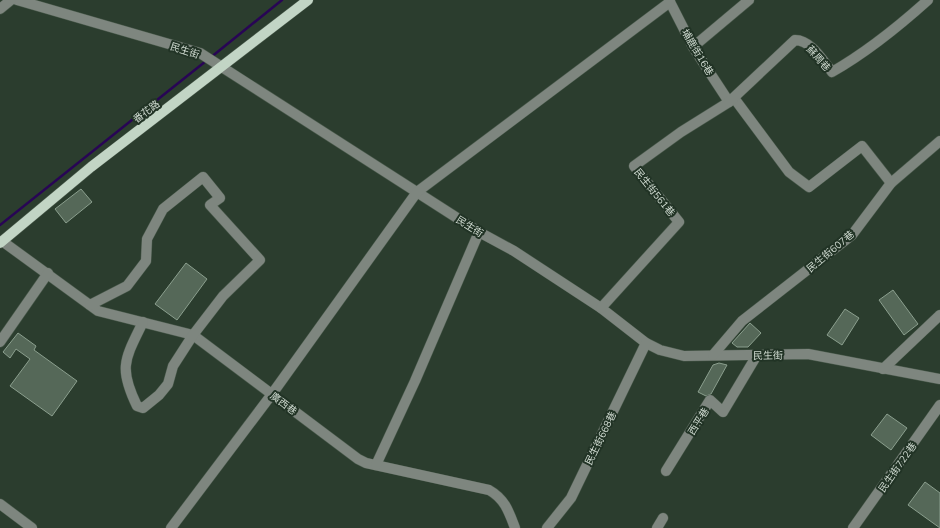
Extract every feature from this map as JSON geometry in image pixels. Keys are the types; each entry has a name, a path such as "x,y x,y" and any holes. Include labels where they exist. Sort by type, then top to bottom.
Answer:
{"main road":[{"name":"番花路","path":"1,242 91,167 308,0"}],"street":[{"path":"0,9 11,0"},
{"name":"民生街","path":"17,0 200,53 479,232 514,251 601,308 646,343 660,350 684,356 808,354 940,379"},
{"path":"693,47 749,0"},
{"name":"蘇周巷","path":"732,100 795,40 800,40 809,44 832,72 854,60 890,33 928,0"},
{"path":"171,528 272,394 417,192 669,1"},
{"name":"埔鹿街16巷","path":"669,1 693,47 732,100 789,172 809,187 862,146 891,182"},
{"name":"民生街561巷","path":"601,308 679,222 634,166 681,132 732,100"},
{"name":"民生街607巷","path":"713,355 742,321 852,235 891,182 940,141"},
{"path":"90,305 128,286 146,261 147,239 163,209 203,177 220,198 210,205 260,260 223,296 173,366 168,384 159,395 143,408 137,406 124,369 126,357 143,322"},
{"path":"376,465 415,381 479,232"},
{"name":"廣西巷","path":"1,242 48,273 98,311 194,335 358,459 376,465 490,490 499,496 507,506 513,523"},
{"path":"0,342 48,273"},
{"path":"883,369 940,315"},
{"name":"民生街668巷","path":"547,528 571,498 646,343"},
{"name":"西平巷","path":"666,471 710,400 723,412 757,355"},
{"name":"民生街722巷","path":"853,528 940,405"},
{"path":"0,504 32,528"},
{"path":"657,528 663,518"},
{"path":"504,528 513,523"}],"building":[{"path":"81,189 92,202 66,223 55,209"},
{"path":"186,263 207,279 177,320 155,304"},
{"path":"893,290 918,324 904,335 879,300"},
{"path":"845,309 859,318 842,345 827,335"},
{"path":"750,323 761,333 748,347 737,347 732,343"},
{"path":"18,333 36,346 34,350 77,381 52,416 10,386 30,359 16,349 10,358 3,352"},
{"path":"719,363 727,365 711,394 706,396 698,392 713,365"},
{"path":"887,414 907,428 891,450 871,435"},
{"path":"925,482 940,493 940,528 908,505"}],"waterway":[{"path":"210,58 282,0"},
{"path":"0,225 206,61"}]}
